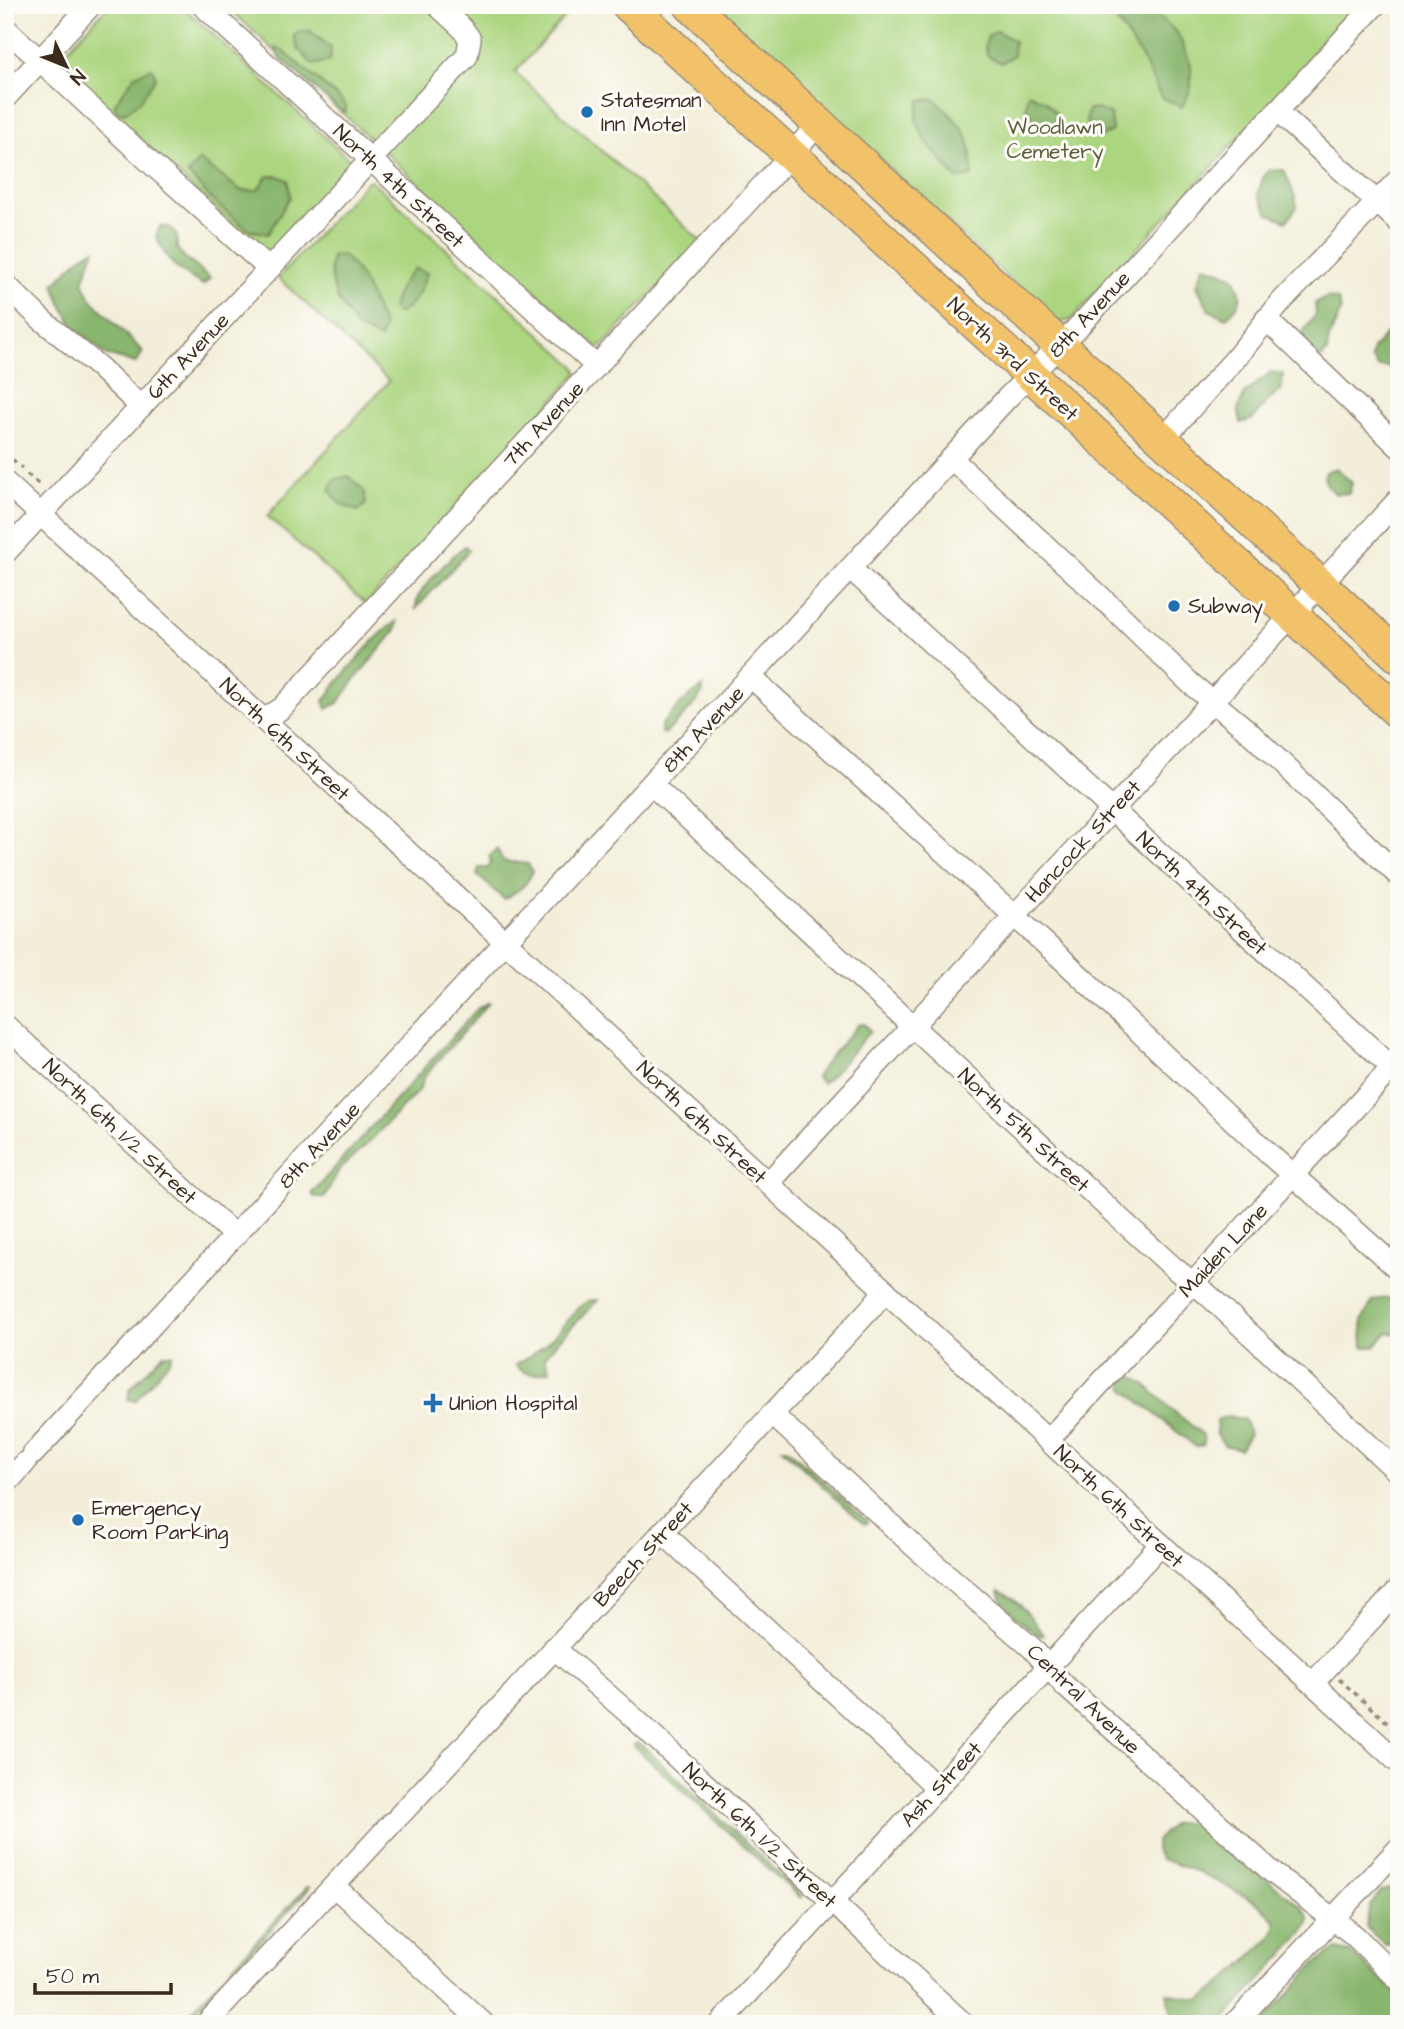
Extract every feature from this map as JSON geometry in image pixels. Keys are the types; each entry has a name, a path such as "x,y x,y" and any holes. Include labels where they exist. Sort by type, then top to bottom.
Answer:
{"highway":[{"name":"North 3rd Street","path":"628,5 1399,713"},
{"name":"North 3rd Street","path":"690,5 1399,657"}],"street":[{"path":"5,98 91,5"},
{"name":"6th Avenue","path":"5,553 467,56 470,39 437,5"},
{"name":"8th Avenue","path":"5,1485 1375,5"},
{"name":"North 4th Street","path":"205,6 596,366"},
{"path":"5,28 269,269"},
{"path":"1277,111 1399,222"},
{"name":"7th Avenue","path":"264,720 282,708 819,124"},
{"path":"1163,439 1235,359 1266,319 1399,179"},
{"path":"5,284 141,407"},
{"path":"1266,319 1399,447"},
{"path":"952,459 1118,612 1166,661 1247,730 1399,876"},
{"name":"North 6th Street","path":"5,482 1399,1763"},
{"name":"Hancock Street","path":"768,1183 1399,499"},
{"name":"North 4th Street","path":"851,569 1396,1068"},
{"path":"751,677 1399,1270"},
{"name":"North 5th Street","path":"652,785 1117,1216 1207,1294 1399,1472"},
{"name":"North 6th 1/2 Street","path":"5,1025 235,1236"},
{"name":"Maiden Lane","path":"1048,1440 1293,1175 1396,1068"},
{"name":"Beech Street","path":"217,2020 334,1886 885,1290"},
{"name":"Central Avenue","path":"772,1414 916,1548 1032,1648 1064,1685 1272,1872 1355,1936 1399,1980"},
{"path":"662,1532 929,1780 940,1785"},
{"name":"Ash Street","path":"723,2023 1161,1545"},
{"path":"1313,1684 1399,1589"},
{"name":"North 6th 1/2 Street","path":"554,1648 634,1718 964,2024"},
{"path":"1234,2024 1399,1848"},
{"path":"334,1886 484,2024"}],"green space":[{"path":"109,5 181,5 350,160 349,166 266,255 56,62"},
{"path":"225,5 576,5 515,72 702,242 600,348 596,347"},
{"name":"Woodlawn Cemetery","path":"712,5 1361,5 1071,320 1057,323"},
{"path":"1106,5 1148,5 1178,34 1191,65 1191,88 1182,107 1161,97 1141,56"},
{"path":"299,31 310,31 331,48 330,61 313,65 298,49 294,36"},
{"path":"997,31 1014,41 1013,55 1002,63 988,56 985,46 988,36"},
{"path":"276,48 340,99 346,106 346,112 340,111 278,56"},
{"path":"152,68 156,77 140,101 125,113 117,112 114,105 135,75"},
{"path":"1028,93 1045,101 1058,115 1054,126 1035,120 1026,107"},
{"path":"934,99 964,132 971,150 972,176 957,179 924,139 916,119 920,100"},
{"path":"1097,109 1111,115 1112,131 1099,138 1089,133 1086,121 1088,110"},
{"path":"199,160 242,191 258,190 267,176 288,180 290,197 268,234 248,230 212,200 188,174"},
{"path":"1269,170 1284,170 1295,197 1297,207 1287,221 1269,214 1258,194 1263,178"},
{"path":"371,180 574,365 578,373 366,604 267,516 389,381 278,278 366,182"},
{"path":"160,226 169,227 177,236 177,248 183,256 210,278 203,285 169,260 156,236"},
{"path":"95,249 83,282 91,299 143,352 136,363 106,355 74,327 60,301 54,284 80,258"},
{"path":"342,255 356,269 372,299 384,327 380,339 357,328 338,300 330,267 332,256"},
{"path":"1204,265 1233,276 1239,289 1239,303 1226,318 1209,310 1197,286"},
{"path":"415,268 427,273 423,285 413,303 397,314 392,307 396,296"},
{"path":"1328,297 1338,300 1341,311 1322,358 1298,339 1316,314 1315,303"},
{"path":"1387,333 1399,335 1399,360 1393,367 1378,367 1371,358 1373,349"},
{"path":"1271,372 1283,374 1282,388 1253,419 1241,423 1238,409 1245,393"},
{"path":"1336,468 1352,483 1349,493 1336,494 1327,486 1324,477 1326,472"},
{"path":"348,476 364,491 366,504 358,511 340,504 330,490 334,480"},
{"path":"465,546 469,550 415,610 417,599 426,586"},
{"path":"397,621 396,630 338,703 327,709 324,701 339,681 368,647"},
{"path":"703,687 703,692 691,708 665,734 661,733 661,725 670,715"},
{"path":"497,849 503,861 528,864 532,871 525,884 504,899 477,875 479,868 488,868 491,862 489,857"},
{"path":"489,1002 424,1077 420,1089 339,1170 325,1197 314,1197 312,1193 478,1008"},
{"path":"859,1024 864,1024 870,1031 822,1083 816,1077"},
{"path":"1399,1297 1399,1335 1388,1332 1374,1347 1363,1347 1362,1321 1373,1300"},
{"path":"589,1300 598,1300 544,1358 550,1370 531,1374 523,1372 515,1365 547,1343 573,1313"},
{"path":"163,1354 172,1354 170,1360 135,1401 128,1399 130,1389"},
{"path":"1133,1376 1203,1435 1204,1445 1196,1447 1124,1389 1123,1381"},
{"path":"1228,1416 1245,1420 1249,1435 1240,1449 1224,1445 1216,1433 1217,1420"},
{"path":"782,1448 787,1448 867,1523 860,1521"},
{"path":"999,1591 1019,1604 1043,1635 1039,1636 1015,1616 1004,1603"},
{"path":"637,1743 803,1896 801,1898 797,1895 636,1748 634,1745"},
{"path":"1173,1823 1196,1823 1302,1907 1309,1918 1308,1925 1300,1936 1220,2024 1183,2024 1171,2011 1167,1993 1201,2000 1269,1939 1275,1929 1275,1920 1256,1902 1201,1873 1161,1859 1155,1850 1156,1841"},
{"path":"307,1887 308,1890 184,2024 179,2024"},
{"path":"1394,1888 1399,1892 1399,1944 1385,1945 1366,1927 1370,1906 1381,1891"},
{"path":"1337,1949 1350,1952 1399,1995 1399,2024 1261,2024 1315,1964"}],"place":[{"name":"Statesman Inn Motel","path":"587,112"},
{"name":"Subway","path":"1174,606"},
{"name":"Union Hospital","path":"433,1403"},
{"name":"Emergency Room Parking","path":"78,1520"}]}
